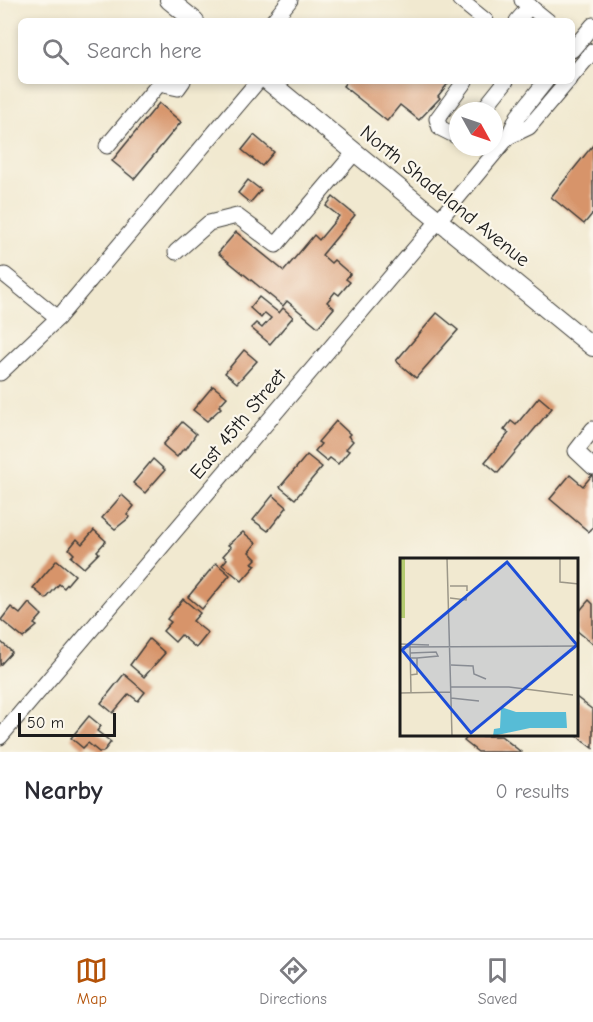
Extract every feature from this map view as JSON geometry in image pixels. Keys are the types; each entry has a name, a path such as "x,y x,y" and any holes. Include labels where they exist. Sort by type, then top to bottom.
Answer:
{"main road":[{"path":"170,0 191,18"},
{"name":"North Shadeland Avenue","path":"272,84 593,347"}],"street":[{"path":"275,18 290,0"},
{"path":"460,0 482,18"},
{"path":"518,18 526,3 544,18"},
{"path":"575,43 593,25"},
{"path":"575,46 591,54 575,73"},
{"path":"107,146 159,84 178,88 181,84"},
{"path":"0,373 58,318 255,84"},
{"path":"450,102 463,84"},
{"path":"489,102 504,84"},
{"name":"East 45th Street","path":"0,737 439,220 508,137 518,116 544,84"},
{"name":"East 45th Street","path":"508,137 529,127 565,84"},
{"path":"449,103 437,119 440,128 449,132"},
{"path":"176,252 209,223 237,216 276,245 355,152"},
{"path":"5,275 58,318"},
{"path":"593,429 576,451 593,467"}],"building":[{"path":"345,84 448,84 438,96 440,98 419,120 400,105 387,121 343,86"},
{"path":"159,103 181,122 134,179 112,161"},
{"path":"254,135 274,152 262,166 242,150"},
{"path":"593,145 593,213 584,224 551,197"},
{"path":"248,180 261,190 250,203 238,193"},
{"path":"333,197 355,215 322,255 331,263 334,260 350,274 346,279 350,282 339,295 335,292 327,302 334,308 318,327 287,301 283,306 218,253 236,232 284,271 314,235 319,240 339,216 326,206"},
{"path":"259,297 279,313 283,308 293,317 270,344 251,328 256,323 262,328 271,318 265,313 261,318 250,308"},
{"path":"437,313 458,330 416,378 396,361"},
{"path":"244,350 257,361 237,383 225,373"},
{"path":"213,386 227,397 219,406 221,408 207,421 193,410"},
{"path":"539,397 552,408 498,473 485,462 509,433 504,430 511,421 516,425"},
{"path":"336,421 350,434 348,436 353,441 346,449 349,451 338,464 330,458 327,461 315,451 321,444 318,442"},
{"path":"182,422 196,434 186,449 184,448 177,457 163,445"},
{"path":"307,455 322,467 295,499 280,487"},
{"path":"153,459 165,470 145,493 133,483"},
{"path":"593,474 593,527 589,532 550,499 570,475 583,486"},
{"path":"122,495 134,506 127,515 130,517 115,529 102,518"},
{"path":"273,495 287,507 268,531 253,520"},
{"path":"94,530 106,541 97,551 99,553 84,568 71,557 74,554 69,549 77,539 82,544"},
{"path":"243,532 256,543 249,552 256,559 252,563 256,565 242,581 222,565 227,559 223,556 231,547 228,545"},
{"path":"57,560 75,575 64,588 59,584 46,599 33,588"},
{"path":"216,563 230,575 202,609 188,597"},
{"path":"183,599 200,613 193,621 208,633 196,648 181,635 175,642 163,631 171,622 167,619"},
{"path":"589,600 593,604 593,644 578,632 578,613"},
{"path":"29,603 42,615 34,624 37,626 23,638 1,620 11,607 20,614"},
{"path":"149,639 165,653 144,677 130,665"},
{"path":"0,641 12,652 0,665"},
{"path":"124,674 145,692 138,701 129,694 113,713 101,703"},
{"path":"578,699 593,710 593,748 578,737"},
{"path":"89,716 101,726 97,731 111,742 103,752 99,752 88,743 83,748 71,738"},
{"path":"467,737 502,737 521,752 478,752 464,741"}]}
